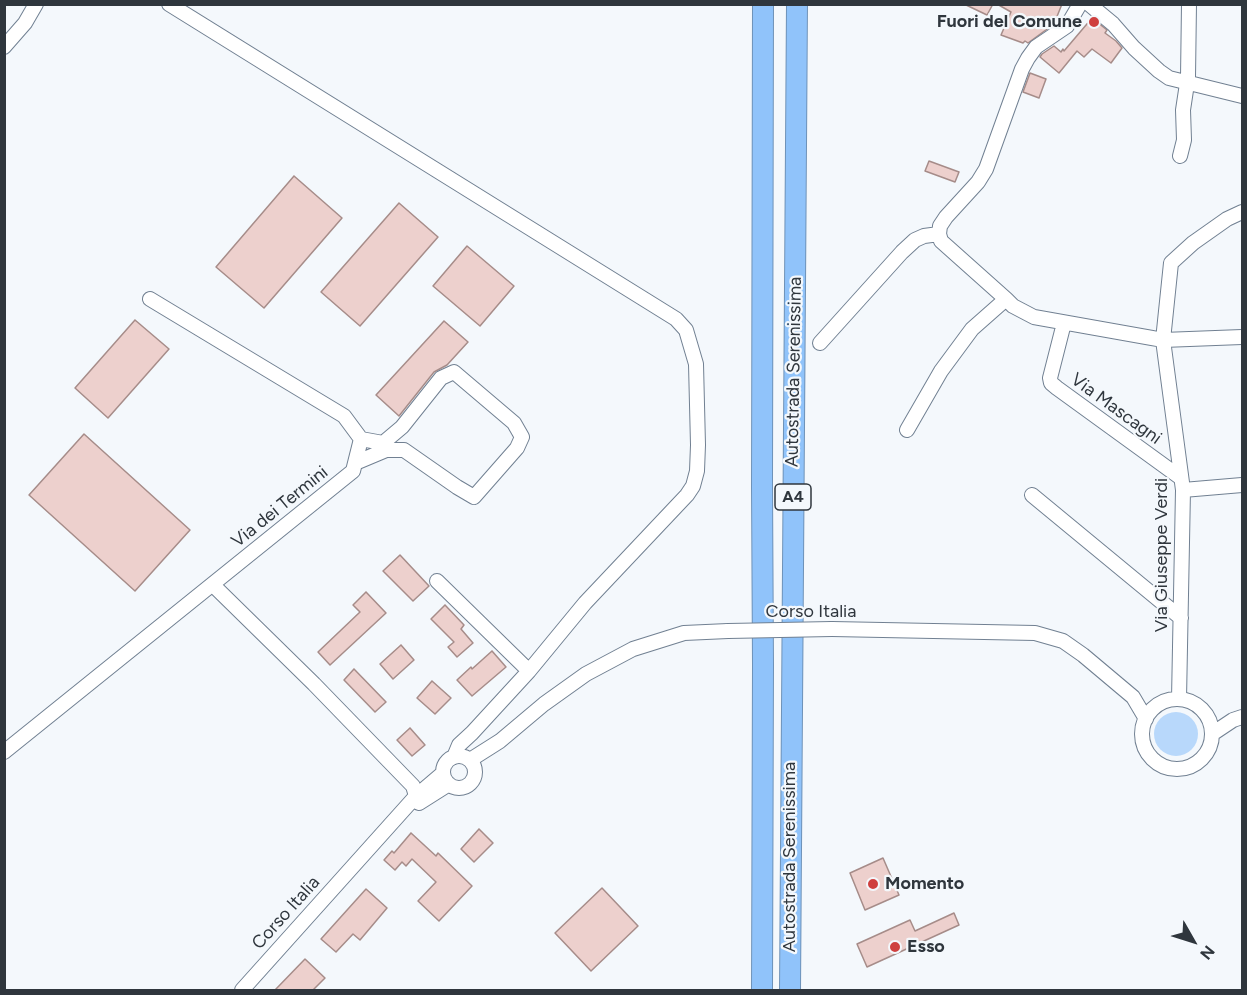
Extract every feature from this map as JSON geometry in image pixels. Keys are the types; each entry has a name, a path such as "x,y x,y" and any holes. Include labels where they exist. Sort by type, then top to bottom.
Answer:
{"highway":[{"name":"Autostrada Serenissima","path":"762,990 763,4"},
{"name":"Autostrada Serenissima","path":"790,990 797,4"}],"street":[{"path":"4,47 25,23 36,4"},
{"name":"Corso Italia","path":"169,4 676,319 686,330 696,364 698,445 697,471 693,486 585,603 529,671 459,745 454,757 446,763 446,779"},
{"path":"1080,4 1066,26 1036,47 1022,69 986,169 978,182 940,226 941,242 1013,306 1034,318 1163,340 1242,337"},
{"path":"1089,4 1169,78 1242,96"},
{"path":"1180,156 1184,140 1183,110 1187,83 1189,4"},
{"name":"Via Giuseppe Verdi","path":"1179,699 1182,484 1163,340 1171,263 1193,243 1227,219 1242,212"},
{"path":"820,343 908,246 924,236 939,234"},
{"path":"150,299 344,416 361,439 383,443 402,428 441,378 454,372 514,423 522,436 517,448 474,497 457,488 404,450 386,450 355,463"},
{"path":"907,430 941,371 972,329 1006,299"},
{"name":"Via Mascagni","path":"1064,323 1050,378 1051,383 1182,484"},
{"name":"Via dei Termini","path":"4,752 353,471 361,439"},
{"path":"1182,484 1242,485"},
{"path":"1032,495 1181,618"},
{"path":"437,581 529,671"},
{"path":"213,585 413,786 418,799"},
{"name":"Corso Italia","path":"446,779 457,788 466,786 473,780 473,765 544,704 586,674 633,649 684,633 832,630 1035,633 1063,641 1076,650 1133,697 1146,719"},
{"name":"Corso Italia","path":"1133,697 1158,705"},
{"path":"1179,699 1199,707 1206,715 1212,734 1205,755 1197,763 1179,769 1154,761 1147,752 1142,730 1151,711 1158,705 1168,700 1179,699"},
{"path":"1206,715 1238,718"},
{"path":"1212,734 1238,718"},
{"path":"454,757 463,756 473,765"},
{"name":"Corso Italia","path":"242,990 358,860 418,799 446,779"}],"shaded area":[{"path":"1176,712 1191,719 1198,734 1191,749 1176,756 1161,749 1154,734 1161,719"}],"building":[{"path":"964,4 993,4 987,15"},
{"path":"997,4 1062,4 1054,24 1028,43 1025,41 1023,43 1001,35 1011,12"},
{"path":"1092,18 1107,30 1105,33 1122,48 1111,63 1092,49 1084,57 1077,51 1059,73 1040,57 1054,46 1061,52 1063,49 1064,51"},
{"path":"1030,73 1046,79 1039,98 1023,92"},
{"path":"929,161 959,172 955,182 925,171"},
{"path":"294,176 342,218 264,308 216,267"},
{"path":"399,203 438,237 360,326 321,292"},
{"path":"467,246 514,286 480,326 433,286"},
{"path":"135,320 169,349 108,418 75,388"},
{"path":"444,321 468,342 447,365 434,372 399,416 376,395"},
{"path":"84,434 190,530 135,591 29,495"},
{"path":"400,555 429,586 413,601 383,571"},
{"path":"366,592 386,613 330,665 318,652 360,612 353,605"},
{"path":"445,605 464,625 461,629 473,643 457,657 448,647 454,642 431,619"},
{"path":"401,645 414,660 393,679 380,664"},
{"path":"492,651 506,667 472,696 457,680"},
{"path":"354,669 386,702 375,712 344,680"},
{"path":"432,681 451,698 435,714 417,698"},
{"path":"410,728 425,745 412,756 397,740"},
{"path":"479,829 493,843 474,862 461,849"},
{"path":"411,833 436,856 438,853 472,886 439,921 418,901 436,882 412,859 406,866 402,862 395,870 384,860 392,851 394,853"},
{"path":"883,858 899,895 865,910 850,873"},
{"path":"602,888 638,926 591,971 555,933"},
{"path":"366,889 387,908 360,940 353,934 336,952 321,939"},
{"path":"954,913 959,925 867,967 857,944 910,920 915,931"},
{"path":"305,959 325,978 313,990 275,990"}],"place":[{"name":"Fuori del Comune","path":"1094,22"},
{"name":"Momento","path":"873,884"},
{"name":"Esso","path":"895,947"}]}
